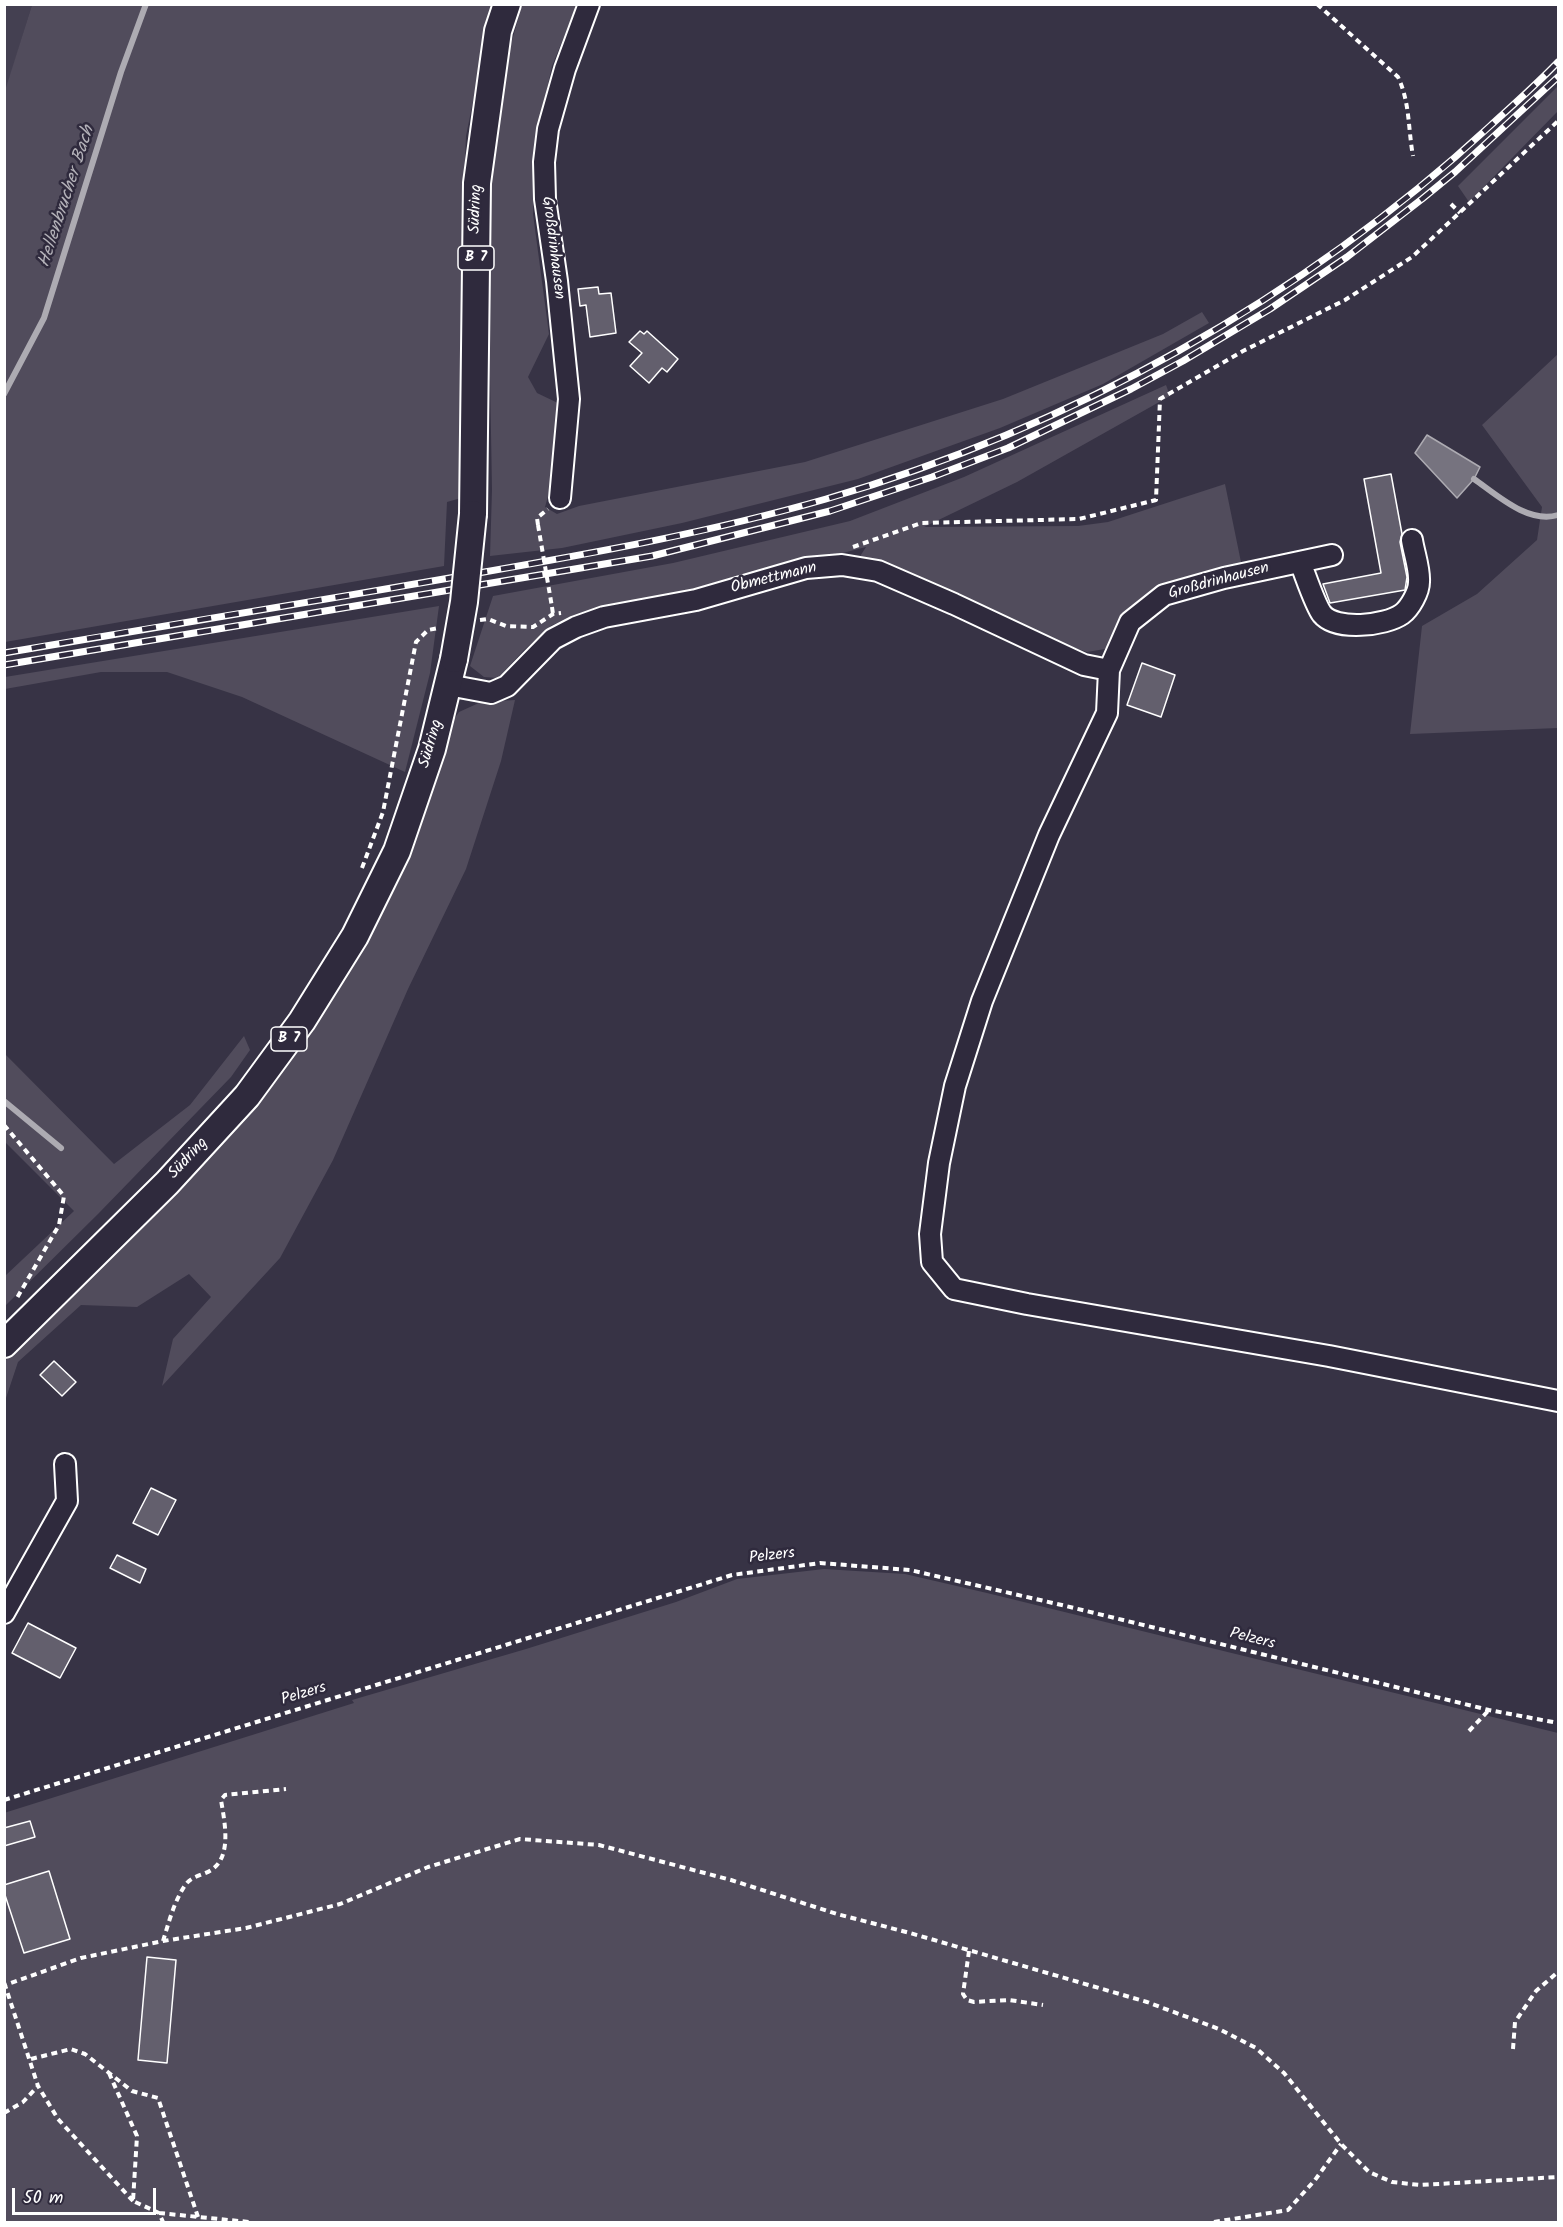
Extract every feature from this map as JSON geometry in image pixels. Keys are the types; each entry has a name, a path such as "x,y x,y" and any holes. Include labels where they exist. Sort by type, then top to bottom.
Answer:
{"main road":[{"name":"Südring","path":"4,1344 167,1183 247,1096 302,1021 355,936 397,851 432,749 454,659 464,602 473,514 477,183 498,31 507,4"}],"street":[{"name":"Großdrinhausen","path":"560,498 569,399 557,281 545,199 543,162 548,129 562,79 589,4"},
{"path":"1300,562 1323,616 1345,624 1375,623 1402,614 1410,604 1420,583 1412,540"},
{"name":"Großdrinhausen","path":"1109,670 1130,622 1164,595 1224,578 1332,555"},
{"name":"Obmettmann","path":"448,685 491,693 507,687 553,639 576,627 604,617 696,600 806,568 842,565 878,571 1084,665 1109,670"},
{"path":"1109,670 1107,713 1049,835 982,1002 955,1086 939,1163 930,1234 932,1262 954,1289 1027,1304 1329,1356 1558,1401"},
{"path":"4,1613 67,1502 65,1464"}],"path":[{"path":"1317,4 1398,77 1405,92 1413,156"},
{"path":"845,549 921,523 1079,519 1156,500 1160,399 1243,351 1345,300 1412,257 1558,121"},
{"path":"1451,204 1460,213"},
{"path":"478,621 488,619 506,626 533,627 553,614 538,525"},
{"path":"359,876 383,812 416,642 428,630 448,626"},
{"path":"4,1125 64,1196 58,1225 16,1300"},
{"name":"Pelzers","path":"4,1800 732,1575 820,1563 910,1570 1489,1710 1558,1724"},
{"path":"1469,1731 1489,1710"},
{"path":"163,1941 172,1911 187,1882 215,1868 223,1853 225,1831 221,1800 225,1795 286,1789"},
{"path":"249,2223 159,2213 133,2201 58,2119 38,2086 5,1985 81,1958 163,1941 246,1928 340,1904 428,1866 520,1839 599,1845 731,1880 837,1914 1147,2002 1219,2029 1256,2048 1284,2073 1341,2144 1369,2172 1392,2182 1420,2185 1558,2177"},
{"path":"969,1951 963,1994 968,2000 1043,2005"},
{"path":"1513,2049 1515,2022 1536,1991 1558,1972"},
{"path":"31,2059 71,2049 85,2054 132,2091 158,2098 198,2217"},
{"path":"109,2072 137,2136 133,2201"},
{"path":"4,2113 23,2102 38,2086"},
{"path":"1214,2223 1288,2210 1315,2180 1341,2144"},
{"path":"159,2213 163,2223"}],"shaded area":[{"path":"5,5 32,5 5,94"},
{"path":"32,5 496,5 485,42 466,136 462,233 461,498 447,502 444,566 5,642 4,94"},
{"path":"522,5 577,5 552,66 536,139 533,214 549,334 528,377 537,393 562,405 556,468 545,507 557,514 579,506 805,462 1003,399 1163,334 1202,312 1209,323 1103,384 1000,428 858,479 682,523 562,548 490,556 492,490 487,205 508,55"},
{"path":"1558,86 1558,111 1469,202 1458,186"},
{"path":"1558,354 1558,728 1410,734 1422,626 1477,594 1537,540 1542,507 1482,425"},
{"path":"1166,385 1170,396 1017,482 924,527 1078,526 1108,522 1225,484 1242,567 1202,576 1117,634 1105,649 1087,652 1048,639 918,581 859,558 866,547 683,594 604,607 552,625 498,678 484,677 470,666 493,596 673,563 850,521 964,477"},
{"path":"1427,435 1480,467 1474,479 1457,498 1415,453"},
{"path":"439,606 430,673 405,772 242,697 167,672 101,672 5,689 5,677"},
{"path":"515,700 501,761 466,869 408,989 333,1160 280,1258 162,1386 173,1339 211,1297 189,1274 137,1307 81,1305 18,1362 5,1401 5,1361 253,1107 429,792 452,722 459,712 481,702"},
{"path":"244,1036 250,1050 231,1077 5,1306 5,1276 74,1211 5,1142 5,1054 114,1164 190,1105"},
{"path":"824,1569 905,1574 1558,1733 1558,2222 5,2222 4,1813 354,1703 352,1700 676,1602 737,1579"}],"building":[{"path":"598,287 599,294 611,293 616,333 590,337 586,305 580,306 578,289"},
{"path":"640,331 644,334 647,331 678,359 667,372 662,368 649,383 630,366 642,353 629,342"},
{"path":"1391,474 1402,534 1400,542 1407,577 1405,590 1330,603 1323,584 1381,573 1364,479"},
{"path":"1142,663 1175,675 1161,717 1127,705"},
{"path":"54,1361 76,1382 62,1396 40,1375"},
{"path":"151,1488 176,1500 158,1535 133,1523"},
{"path":"117,1555 146,1569 140,1583 110,1568"},
{"path":"28,1623 76,1648 60,1678 12,1653"},
{"path":"30,1821 35,1837 4,1846 4,1828"},
{"path":"49,1871 70,1939 24,1953 4,1892 4,1885"},
{"path":"147,1957 176,1960 167,2063 138,2060"}],"waterway":[{"name":"Hellenbrucher Bach","path":"4,394 44,318 121,72 146,4"},
{"path":"1474,479 1524,512 1547,517 1558,515"},
{"path":"4,1101 61,1148"}],"railway":[{"path":"4,653 648,542 782,511 917,470 1006,435 1094,395 1179,350 1262,301 1342,247 1418,188 1490,126 1558,62"},
{"path":"4,665 652,556 830,511 932,477 1008,448 1131,389 1270,309 1347,257 1422,199 1455,172 1558,77"}]}
